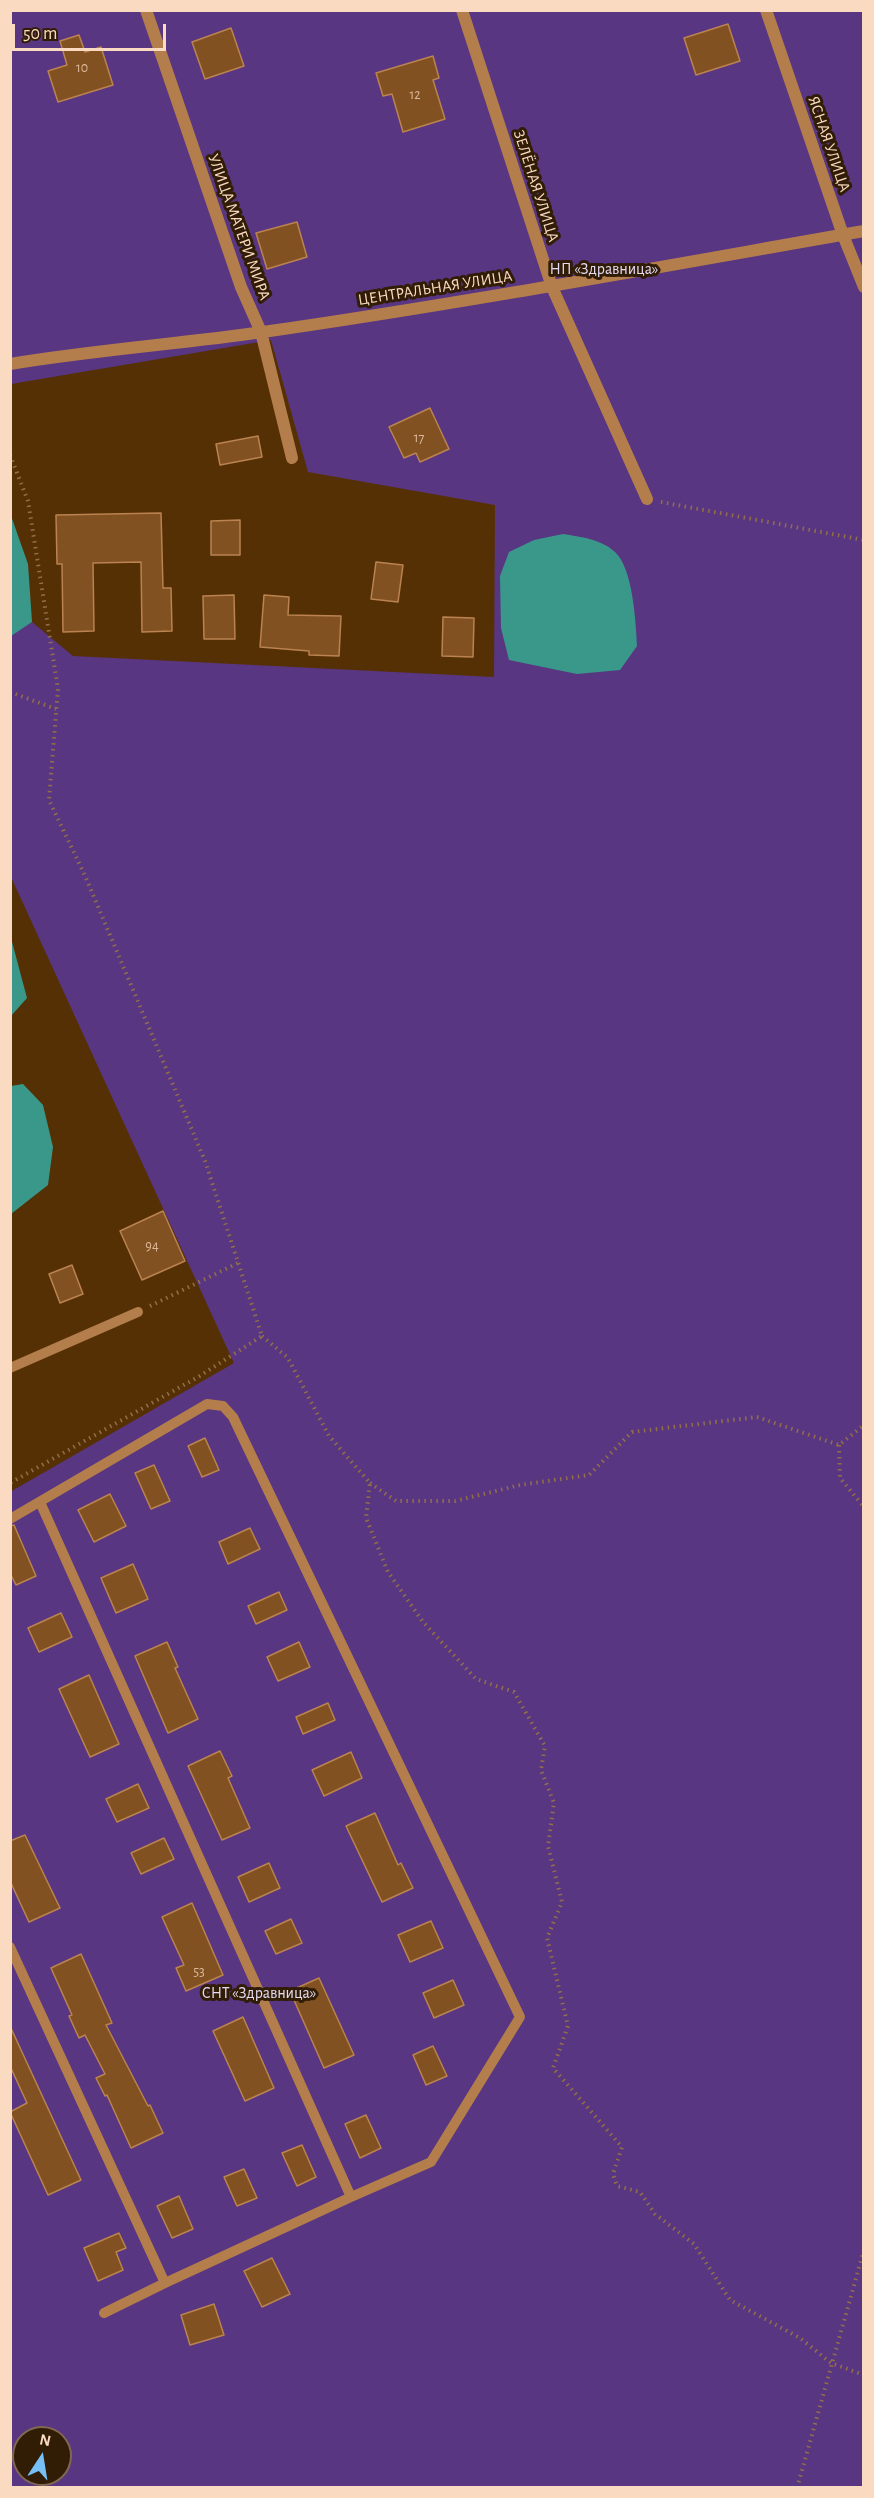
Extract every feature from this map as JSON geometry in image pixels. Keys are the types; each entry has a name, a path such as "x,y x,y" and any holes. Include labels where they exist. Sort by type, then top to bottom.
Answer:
{"street":[{"name":"УЛИЦА МАТЕРИ МИРА","path":"146,10 241,287 261,332 292,458"},
{"name":"ЗЕЛЁНАЯ УЛИЦА","path":"462,10 552,287 647,499"},
{"name":"ЯСНАЯ УЛИЦА","path":"766,10 843,235 864,287"},
{"name":"ЦЕНТРАЛЬНАЯ УЛИЦА","path":"10,364 77,353 261,332 552,287 864,231"}],"lane":[{"path":"10,1368 138,1312"},
{"path":"10,1519 207,1404 223,1406 233,1417 519,2017 431,2162 351,2196 104,2313"},
{"path":"40,1502 351,2196"},
{"path":"10,1947 165,2283"}],"path":[{"path":"10,455 27,501 58,689 49,800 86,878 205,1161 262,1336 288,1358 329,1436 370,1483 396,1501 455,1501 520,1485 589,1475 632,1432 757,1417 839,1445"},
{"path":"647,499 864,540"},
{"path":"10,692 56,709"},
{"path":"138,1312 238,1263"},
{"path":"10,1483 198,1377 262,1336"},
{"path":"839,1445 864,1425"},
{"path":"839,1445 840,1478 864,1507"},
{"path":"370,1483 366,1518 388,1572 423,1622 476,1679 514,1692 545,1746 541,1770 554,1803 548,1846 562,1902 547,1938 568,2026 553,2068 622,2147 613,2174 616,2186 640,2192 656,2214 694,2244 730,2300 800,2338 831,2363 864,2375"},
{"path":"797,2487 864,2250"}],"green space":[{"path":"11,11 863,11 863,2487 11,2487 10,1492 234,1363 11,877 11,633 32,622 73,656 494,677 495,505 308,472 271,340 11,384"}],"water":[{"path":"10,513 28,564 32,622 11,636"},
{"path":"563,534 604,544 615,552 626,570 632,596 637,646 620,670 577,674 509,660 501,628 500,576 509,552 534,540"},
{"path":"11,938 27,998 10,1016"},
{"path":"23,1084 43,1105 53,1147 48,1185 11,1214 11,1086"}],"building":[{"path":"728,24 740,61 696,75 684,38"},
{"path":"231,28 244,66 205,79 192,42"},
{"path":"79,35 85,52 101,47 113,85 58,102 48,71 67,65 60,41"},
{"path":"433,56 439,78 433,80 445,119 403,132 392,94 383,96 376,73"},
{"path":"297,222 307,257 267,269 256,233"},
{"path":"430,408 449,449 420,462 416,453 404,458 389,427"},
{"path":"258,436 262,457 220,465 216,444"},
{"path":"161,513 163,588 171,588 172,631 142,632 141,562 93,563 94,631 63,632 62,564 57,564 56,515"},
{"path":"240,520 240,555 211,555 211,521"},
{"path":"376,562 403,565 398,602 371,599"},
{"path":"234,595 235,639 204,639 203,596"},
{"path":"264,595 289,597 288,615 341,616 339,656 309,655 309,651 260,647"},
{"path":"443,617 474,618 473,657 442,656"},
{"path":"163,1211 185,1261 142,1280 120,1231"},
{"path":"72,1265 83,1294 60,1303 49,1274"},
{"path":"205,1438 219,1470 202,1477 188,1446"},
{"path":"154,1465 170,1501 151,1509 135,1473"},
{"path":"110,1494 126,1526 94,1542 78,1510"},
{"path":"14,1525 36,1576 16,1585 10,1573 10,1526"},
{"path":"250,1528 260,1549 228,1564 219,1542"},
{"path":"133,1564 148,1599 116,1613 101,1578"},
{"path":"279,1592 287,1610 256,1624 248,1606"},
{"path":"61,1613 72,1637 39,1652 28,1628"},
{"path":"167,1642 178,1667 175,1668 198,1719 168,1733 135,1656"},
{"path":"299,1642 310,1667 278,1681 267,1657"},
{"path":"89,1675 119,1744 90,1757 59,1689"},
{"path":"328,1703 335,1720 303,1734 296,1717"},
{"path":"220,1751 232,1776 228,1778 250,1828 222,1840 188,1766"},
{"path":"351,1752 362,1778 324,1796 312,1770"},
{"path":"138,1784 149,1808 117,1822 106,1799"},
{"path":"375,1813 398,1865 401,1863 413,1888 382,1902 346,1826"},
{"path":"25,1835 60,1908 29,1922 10,1881 10,1841"},
{"path":"164,1838 174,1859 141,1874 131,1853"},
{"path":"269,1863 280,1888 249,1902 238,1877"},
{"path":"192,1903 223,1975 186,1991 176,1968 184,1965 162,1917"},
{"path":"291,1919 302,1943 276,1954 265,1931"},
{"path":"431,1921 443,1948 410,1962 398,1935"},
{"path":"81,1954 112,2023 106,2025 163,2133 131,2148 107,2095 105,2096 96,2078 105,2074 85,2035 79,2038 69,2016 72,2015 51,1968"},
{"path":"319,1978 354,2055 324,2068 290,1991"},
{"path":"453,1980 464,2005 434,2018 423,1993"},
{"path":"243,2017 274,2088 245,2101 213,2031"},
{"path":"10,2026 81,2180 48,2195 10,2112 27,2103 10,2066"},
{"path":"433,2046 447,2076 426,2085 413,2055"},
{"path":"366,2115 381,2148 360,2158 345,2124"},
{"path":"302,2145 316,2177 297,2186 282,2153"},
{"path":"244,2169 257,2198 237,2206 224,2177"},
{"path":"179,2196 193,2229 172,2238 157,2206"},
{"path":"119,2233 126,2248 116,2252 123,2270 98,2281 84,2248"},
{"path":"272,2258 290,2294 262,2307 244,2271"},
{"path":"214,2304 224,2335 190,2345 181,2315"}],"park label":[{"name":"НП «Здравница»","path":"604,269"},
{"name":"СНТ «Здравница»","path":"259,1993"}]}
